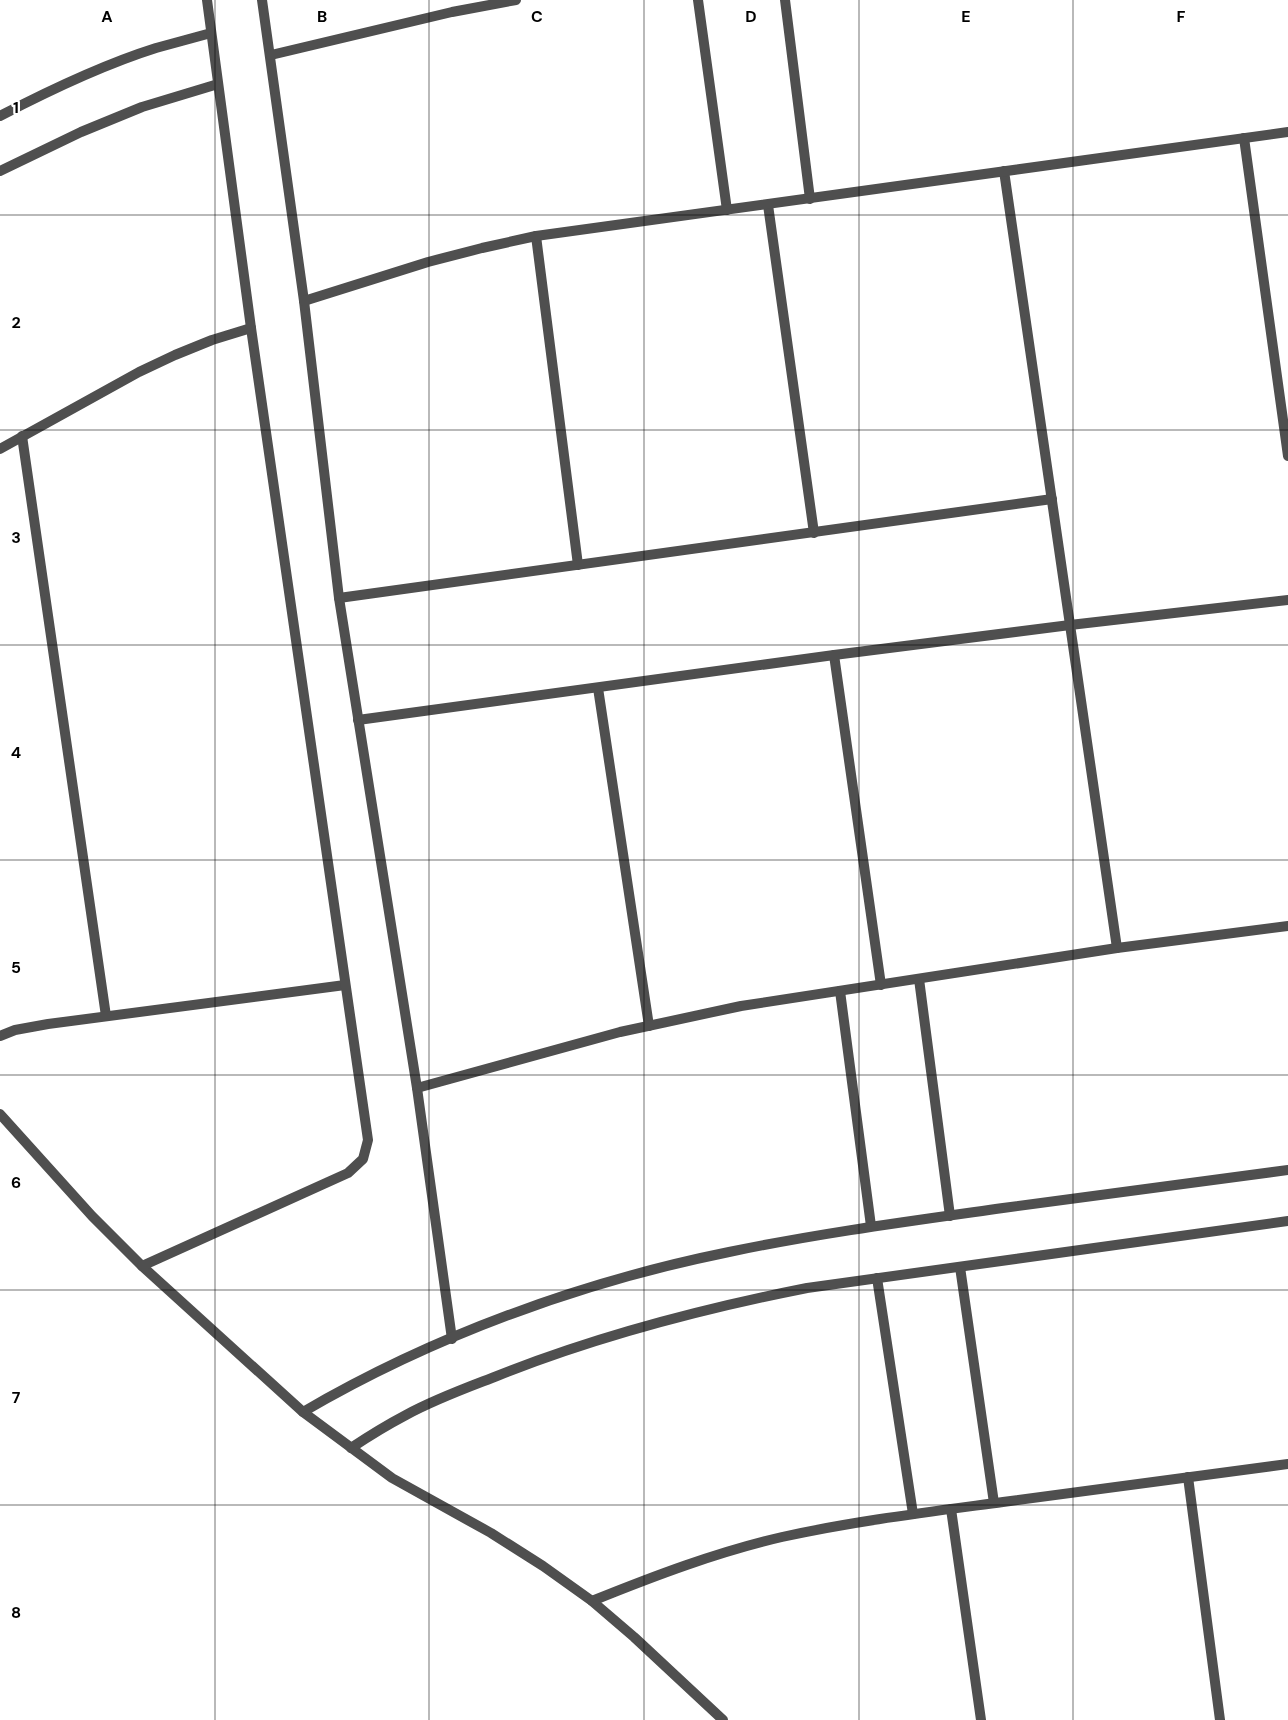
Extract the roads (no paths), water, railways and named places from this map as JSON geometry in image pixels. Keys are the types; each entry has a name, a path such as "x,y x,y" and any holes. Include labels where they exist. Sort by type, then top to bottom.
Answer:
{"street":[{"path":"142,1266 348,1173 363,1159 368,1140 251,328 207,0"},
{"path":"271,56 452,12 516,0"},
{"path":"698,0 727,210"},
{"path":"785,0 810,199"},
{"path":"266,1 271,56 304,301 339,598 417,1088 452,1339"},
{"path":"0,116 114,64 155,48 212,33"},
{"path":"0,171 81,132 142,108 218,84"},
{"path":"304,301 428,262 536,236 1288,132"},
{"path":"1244,138 1288,456"},
{"path":"1004,171 1117,948"},
{"path":"768,205 814,533"},
{"path":"536,236 578,565"},
{"path":"0,449 175,354 251,328"},
{"path":"22,436 106,1016"},
{"path":"339,598 1052,499"},
{"path":"358,720 834,655 1288,600"},
{"path":"834,655 881,985"},
{"path":"598,688 650,1026"},
{"path":"417,1088 576,1044 741,1006 1117,948 1288,926"},
{"path":"919,979 950,1216"},
{"path":"0,1036 15,1030 106,1016 345,985"},
{"path":"840,991 871,1226"},
{"path":"0,1114 80,1203 142,1266 303,1412 392,1478 491,1533 543,1566 592,1602 634,1637 723,1720"},
{"path":"303,1412 413,1354 519,1311 588,1288 657,1269 728,1252 871,1226 1288,1170"},
{"path":"351,1448 392,1423 435,1401 531,1362 667,1319 736,1302 807,1288 1288,1221"},
{"path":"960,1267 994,1503"},
{"path":"877,1278 912,1514"},
{"path":"592,1602 654,1576 717,1555 781,1537 846,1524 1288,1464"},
{"path":"1188,1477 1220,1720"},
{"path":"951,1509 981,1720"}]}
